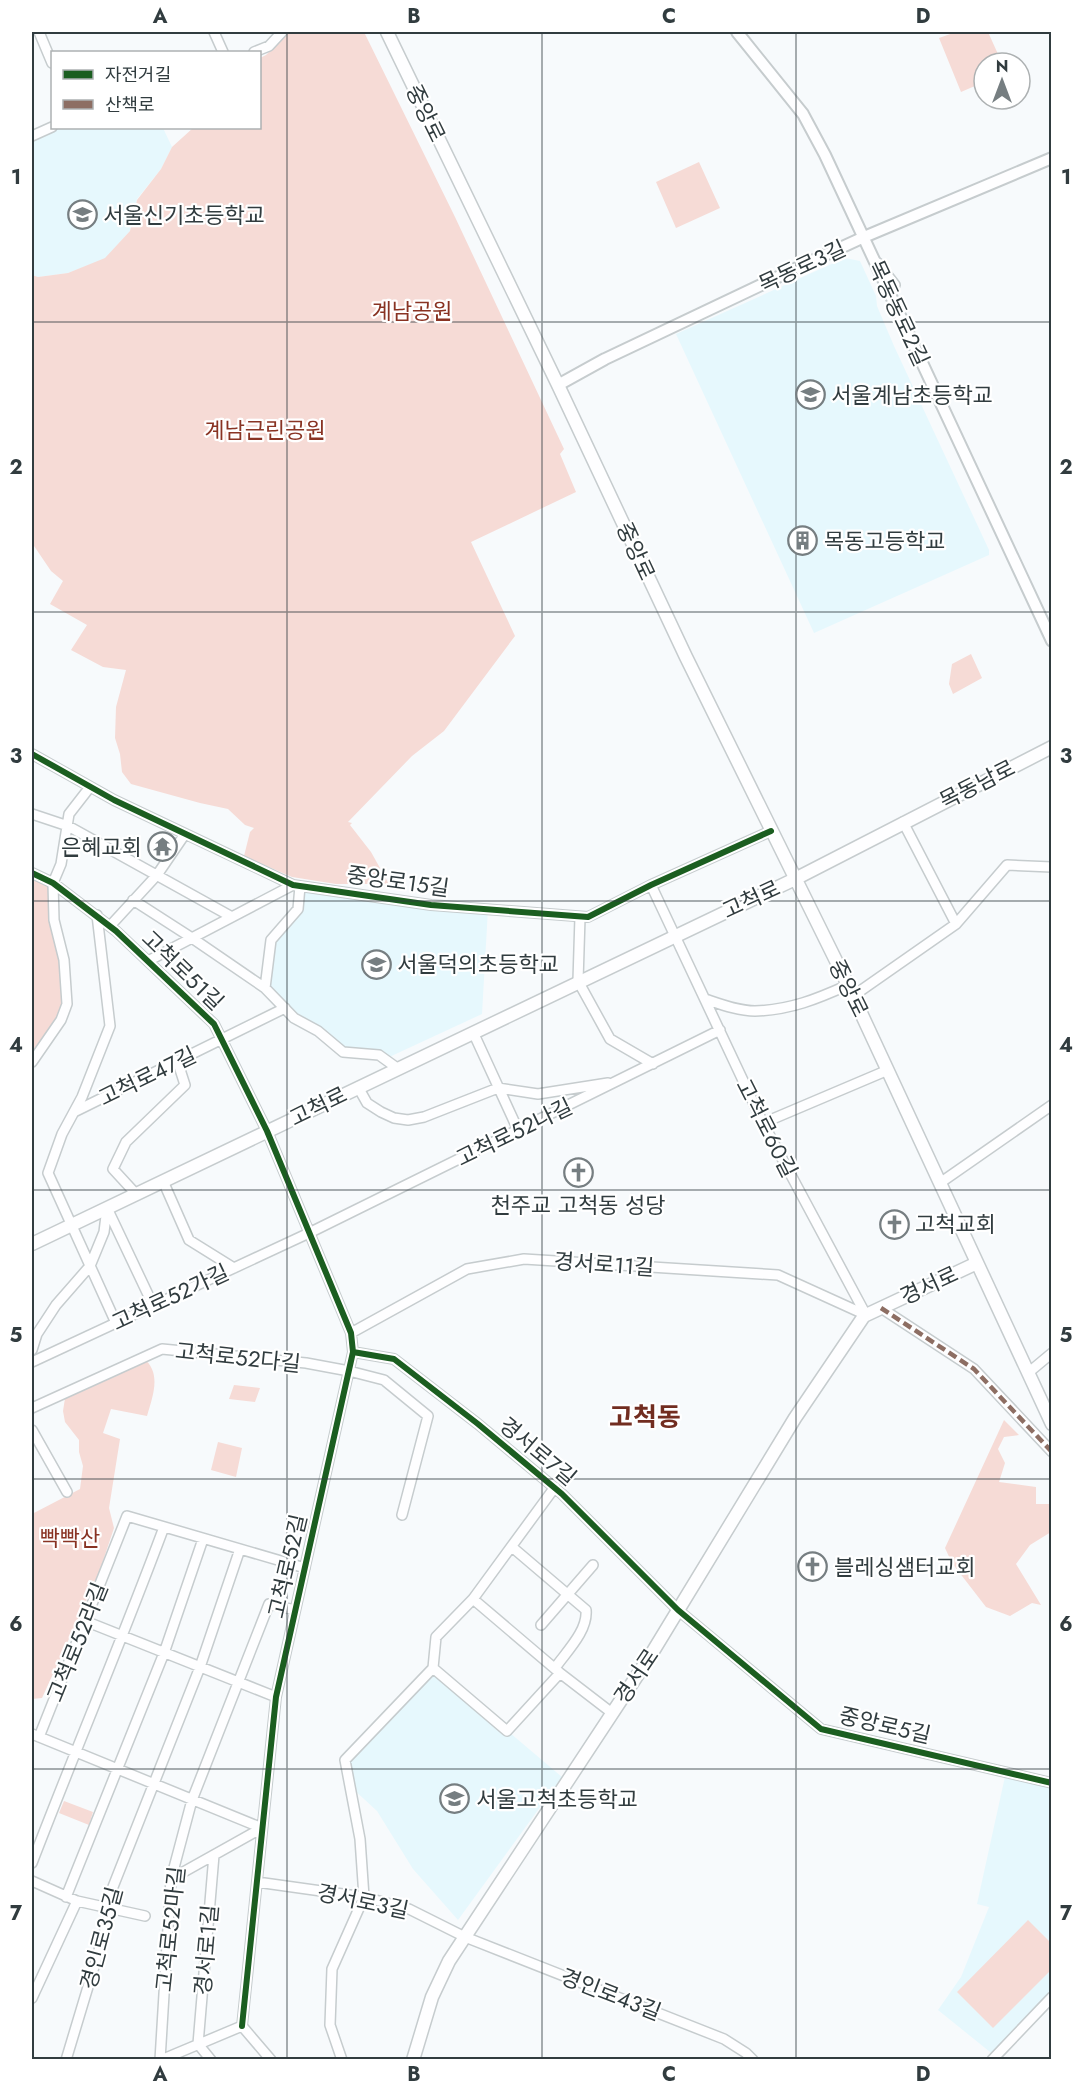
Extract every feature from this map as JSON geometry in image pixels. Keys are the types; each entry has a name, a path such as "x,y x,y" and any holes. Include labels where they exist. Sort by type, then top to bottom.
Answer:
{"main road":[{"name":"중앙로","path":"387,32 558,385 686,657 851,990 1050,1418"},
{"name":"목동남로","path":"795,879 1052,747"},
{"name":"고척로","path":"32,1244 675,934 795,879"},
{"name":"경서로","path":"413,2060 432,1996 449,1961 678,1610 795,1418 865,1316 977,1263"}],"street":[{"path":"39,32 51,61"},
{"path":"214,32 223,51"},
{"path":"256,51 269,46 282,32"},
{"name":"목동동로2길","path":"738,32 803,114 825,155 1052,641"},
{"path":"32,136 51,127"},
{"name":"목동로3길","path":"558,385 605,359 864,237 1052,158"},
{"path":"872,255 895,285"},
{"name":"중앙로15길","path":"32,756 185,834 296,885 431,905 588,917 651,885 771,831"},
{"path":"32,1062 61,1020 67,1004 64,960 54,920 53,883 61,864 69,814 90,787"},
{"path":"32,814 68,826 232,917"},
{"path":"903,822 956,924"},
{"path":"110,926 157,875 185,834"},
{"path":"705,999 733,1008 753,1011 807,1003 851,990 956,924 1008,865 1052,867"},
{"name":"고척로51길","path":"32,873 53,883 97,915 214,1024 267,1131"},
{"path":"148,961 296,885 298,909 271,940 265,988"},
{"path":"651,885 675,934"},
{"path":"133,900 265,988 294,1018 318,1031 343,1052 380,1055 397,1068"},
{"name":"고척로47길","path":"71,1225 48,1173 62,1134 82,1097 110,1026 97,915"},
{"path":"580,917 579,981 610,1039 653,1064"},
{"name":"고척로60길","path":"675,934 763,1123 865,1316"},
{"name":"고척로47길","path":"74,1112 285,1008"},
{"name":"고척로52나길","path":"309,1233 720,1030"},
{"path":"473,1032 518,1130"},
{"path":"136,1194 113,1169 126,1142 185,1085 177,1060"},
{"path":"763,1123 888,1070"},
{"path":"358,1087 367,1103 394,1118 408,1120 424,1117 498,1088 538,1094 618,1081"},
{"path":"940,1182 1052,1105"},
{"name":"고척로52길","path":"242,2026 276,1697 353,1352 351,1333 267,1131"},
{"path":"163,1181 189,1239 234,1268"},
{"path":"32,1350 38,1334 56,1305 90,1266 104,1232 107,1208"},
{"path":"107,1208 153,1305"},
{"path":"71,1225 116,1323"},
{"name":"고척로52가길","path":"32,1362 309,1233"},
{"name":"경서로11길","path":"351,1333 467,1269 524,1259 778,1275 865,1316"},
{"name":"경서로","path":"881,1308 974,1369 1052,1452"},
{"name":"고척로52다길","path":"32,1408 162,1349 306,1363 384,1380 428,1416 402,1515"},
{"name":"경서로7길","path":"353,1352 394,1359 478,1424 555,1487 678,1610"},
{"path":"1028,1373 1052,1353"},
{"path":"33,1435 67,1492"},
{"path":"342,2060 330,2025 332,1969 364,1897 360,1839 345,1760 433,1668 436,1637 473,1599 555,1487"},
{"name":"고척로52라길","path":"35,1735 85,1621 127,1516 305,1568"},
{"name":"고척로52라길","path":"75,1752 123,1637 164,1527"},
{"path":"66,1897 164,1653 203,1539"},
{"path":"433,1668 507,1731 557,1671 582,1629 587,1618 586,1610 513,1547"},
{"path":"154,1784 200,1667 240,1549"},
{"path":"541,1625 593,1565"},
{"path":"473,1599 557,1671 612,1713"},
{"path":"192,1800 269,1604 295,1610"},
{"name":"중앙로5길","path":"678,1610 821,1729 1052,1783"},
{"path":"85,1621 276,1697"},
{"path":"35,1735 262,1828"},
{"path":"32,1863 75,1752"},
{"name":"경인로35길","path":"66,2060 106,1928 109,1908 107,1902 154,1784"},
{"name":"고척로52마길","path":"160,2060 171,1879 192,1800"},
{"path":"171,1879 262,1828"},
{"name":"경서로1길","path":"198,2044 214,1855"},
{"path":"32,1881 77,1901 145,1916"},
{"name":"경서로3길","path":"257,1882 364,1897 409,1909 465,1937"},
{"name":"경인로35길","path":"32,1998 77,1901"},
{"name":"경인로43길","path":"465,1937 724,2039 753,2060"},
{"path":"992,2060 1052,1997"},
{"path":"160,2060 242,2026 271,2060"},
{"path":"198,2044 211,2060"}],"shaded area":[{"name":"서울신기초등학교","path":"51,127 163,129 172,147 161,169 137,199 130,231 105,259 68,273 38,277 32,275 32,136"},
{"path":"845,258 860,261 876,296 877,306 894,346 989,550 989,555 814,633 676,334"},
{"name":"서울덕의초등학교","path":"300,886 488,909 482,1014 385,1059 343,1052 294,1018 265,988 271,940 298,909"},
{"name":"서울고척초등학교","path":"433,1668 562,1777 458,1920 413,1869 377,1811 351,1787 345,1760"},
{"path":"1006,1772 1051,1783 1051,1997 995,2056 938,2010 961,1977 989,1907 977,1904"}],"green space":[{"name":"계남근린공원","path":"289,32 364,32 455,217 564,449 560,454 576,492 471,542 515,636 444,731 412,756 348,822 352,823 350,825 371,852 389,884 336,884 292,877 244,856 250,832 254,828 245,825 228,809 131,784 122,772 115,738 116,707 126,670 103,667 71,650 87,625 50,604 63,581 51,571 32,543 32,275 38,277 68,273 105,258 130,231 137,200 161,169 172,147 192,129 261,129 261,58"},
{"path":"956,32 988,32 997,51 972,51 972,87 961,92 939,38"},
{"path":"699,162 720,208 676,228 656,182"},
{"path":"971,654 982,678 953,694 949,684 952,664"},
{"path":"32,873 53,883 67,1004 32,1062"},
{"name":"빡빡산","path":"143,1358 149,1364 154,1377 153,1393 147,1416 111,1409 103,1433 120,1439 109,1508 114,1528 99,1573 42,1698 32,1699 32,1514 80,1489 83,1466 79,1452 79,1440 65,1422 63,1411 66,1392"},
{"path":"234,1385 260,1388 255,1402 229,1399"},
{"path":"1004,1420 1019,1435 1004,1437 998,1449 1005,1463 999,1482 1036,1487 1036,1504 1052,1504 1051,1532 1030,1545 1016,1564 1041,1605 1032,1603 1010,1616 986,1607 952,1563 945,1548"},
{"path":"218,1442 242,1448 236,1477 211,1470"},
{"path":"64,1801 93,1812 89,1825 59,1813"},
{"path":"1028,1920 1051,1943 1051,1970 993,2028 957,1992"}],"marked path":[{"path":"881,1308 974,1369 1052,1452"}],"cycle path":[{"path":"32,754 114,800 293,885 431,905 588,917 651,885 771,831"},
{"path":"32,873 53,883 116,931 214,1024 267,1131 351,1333 353,1352 276,1697 242,2026"},
{"path":"353,1352 394,1359 478,1424 562,1494 678,1610 821,1729 1052,1783"}],"place":[{"name":"서울신기초등학교","path":"82,215"},
{"name":"서울계남초등학교","path":"810,395"},
{"name":"목동고등학교","path":"803,541"},
{"name":"은혜교회","path":"163,847"},
{"name":"서울덕의초등학교","path":"376,964"},
{"name":"천주교 고척동 성당","path":"578,1173"},
{"name":"고척교회","path":"894,1224"},
{"name":"블레싱샘터교회","path":"813,1567"},
{"name":"서울고척초등학교","path":"455,1799"}],"district":[{"name":"고척동","path":"645,1417"}],"park label":[{"name":"계남공원","path":"412,311"}]}
